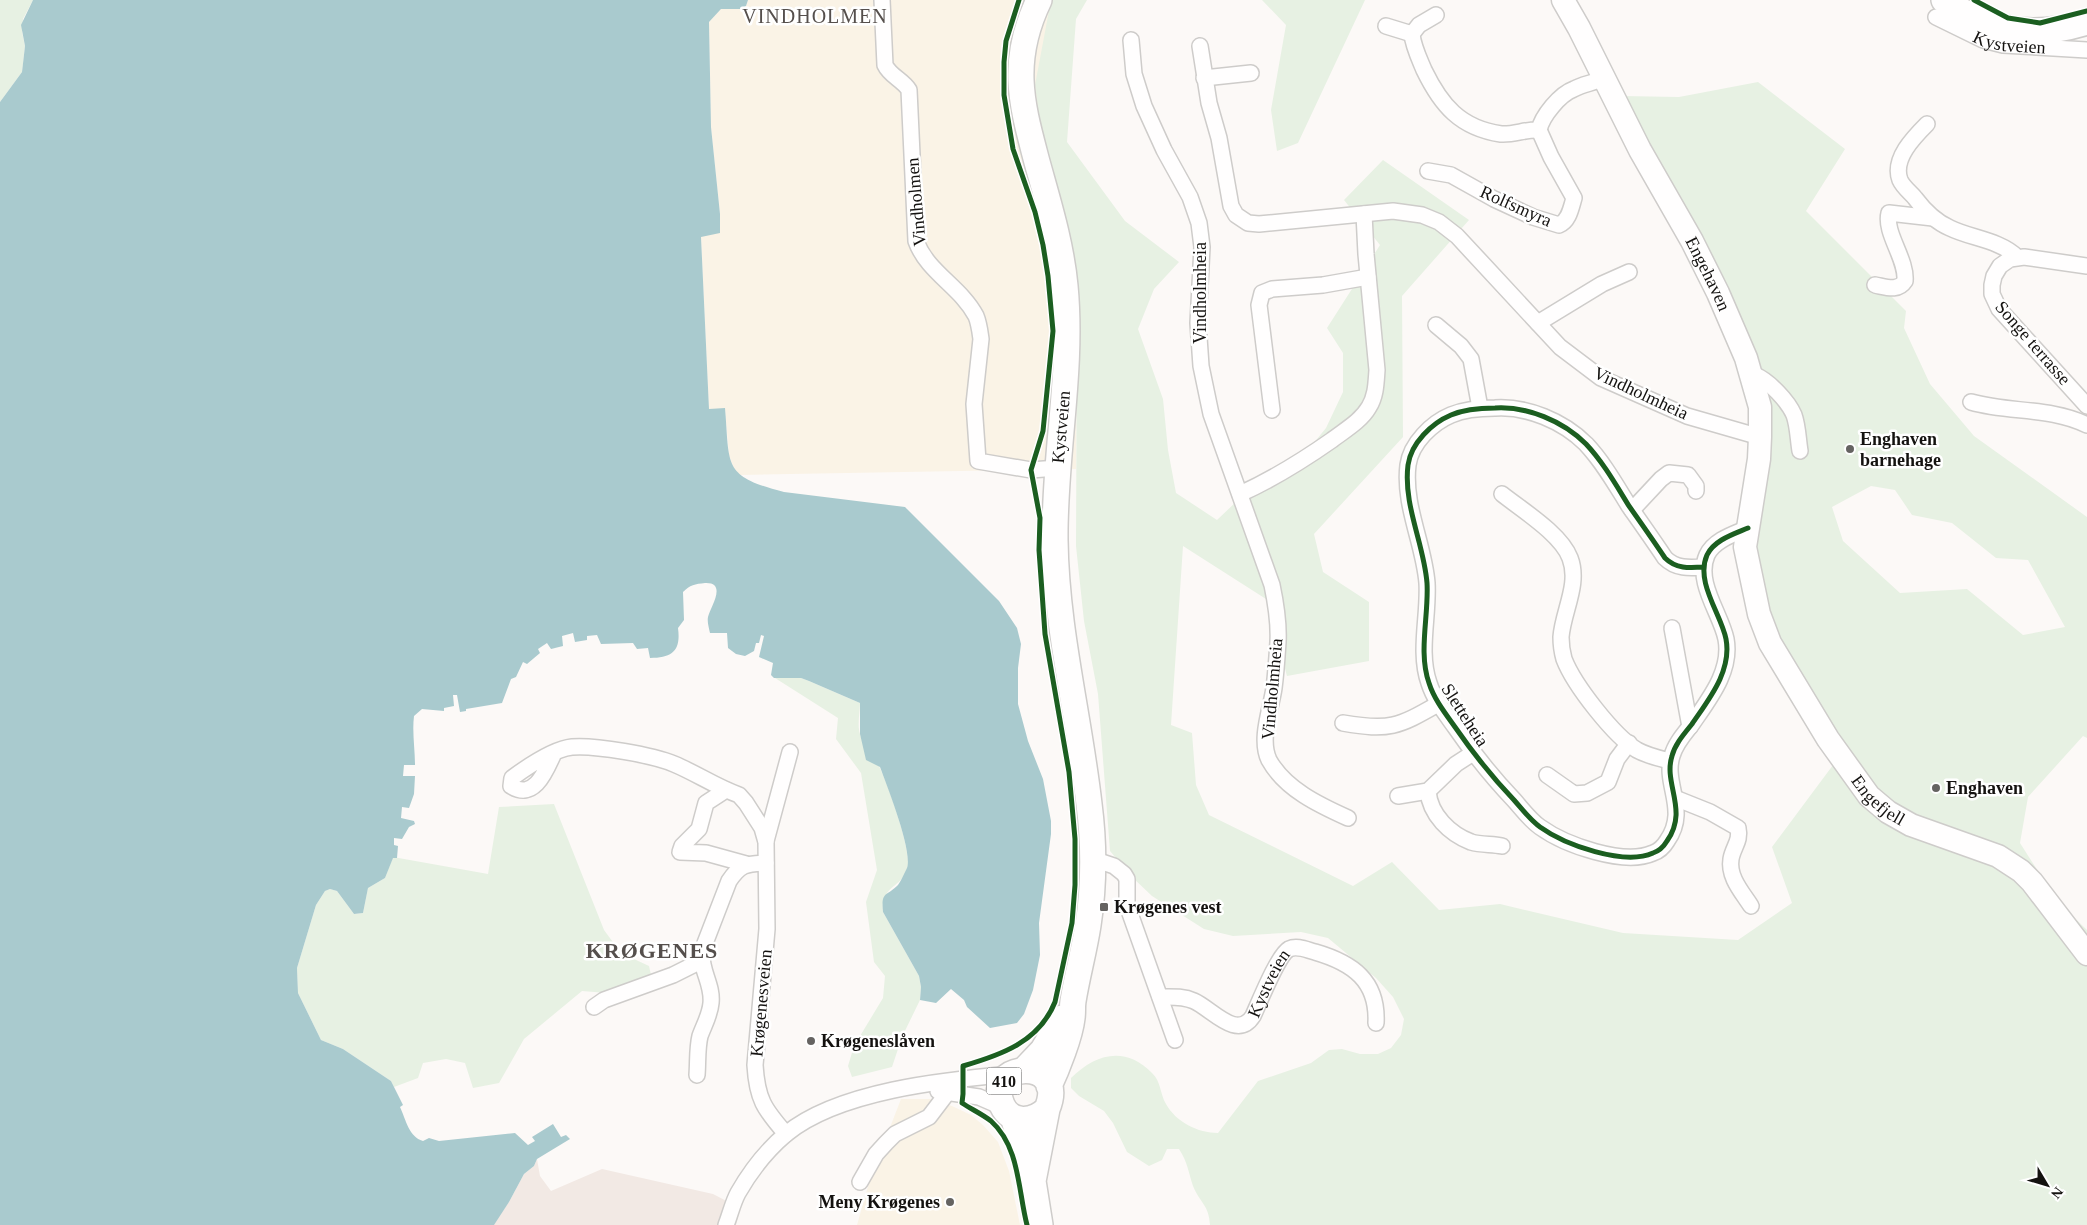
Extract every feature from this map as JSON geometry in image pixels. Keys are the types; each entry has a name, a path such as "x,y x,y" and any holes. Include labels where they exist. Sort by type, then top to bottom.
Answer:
{"main road":[{"name":"Kystveien","path":"1033,1181 1048,1097 1072,1019 1072,1004 1088,923 1093,859 1090,805 1066,656 1058,590 1055,541 1057,468 1067,365 1068,330 1065,284 1055,227 1029,133 1021,82 1022,51 1026,33 1039,0"},
{"name":"Kystveien","path":"1940,9 2008,30 2028,32 2056,30 2087,22"},
{"name":"Kystveien","path":"1018,1072 1048,1043 1072,1004"},
{"name":"410","path":"1031,1070 1042,1076 1048,1097 1035,1118 1020,1120 1007,1112 1000,1092 1002,1085 1018,1072 1031,1070"},
{"name":"Kystveien","path":"1007,1112 1033,1181 1040,1225"}],"street":[{"name":"Vindholmen","path":"882,0 885,65 907,87 910,98 916,241 921,255 966,301 977,318 981,339 974,404 978,461 1031,470 1057,468"},
{"name":"Engehaven","path":"1563,0 1640,150 1692,241 1718,293 1752,376 1760,407 1760,437 1759,460 1745,547 1750,572"},
{"name":"Kystveien","path":"1940,9 1961,31 1983,40 2003,45 2087,50"},
{"path":"1436,15 1420,25 1412,34 1413,42 1423,68 1433,88 1448,109 1467,122 1484,130 1502,134 1539,130 1540,125 1551,109 1572,89 1603,78"},
{"path":"1386,26 1412,34"},
{"name":"Vindholmheia","path":"1131,40 1134,74 1144,106 1164,150 1190,197 1198,223 1202,247 1198,323 1201,366 1211,414 1272,585 1277,611 1278,641 1274,687 1265,738 1268,756 1283,777 1302,793 1320,805 1348,818"},
{"path":"1200,46 1204,78 1251,73"},
{"name":"Vindholmheia","path":"1204,78 1219,138 1228,197 1236,216 1248,223 1259,224 1393,211 1422,215 1439,222 1471,248 1566,352 1601,378 1687,416 1760,437"},
{"path":"1927,124 1909,142 1904,151 1900,168 1900,180 1933,218 1949,228 2003,248 2017,257 2087,266"},
{"name":"Rolfsmyra","path":"1428,171 1451,175 1494,199 1533,217 1559,225 1562,224 1568,217 1574,198 1551,157 1539,130"},
{"path":"1875,285 1893,289 1902,286 1905,281 1902,262 1889,225 1889,213 1933,218"},
{"path":"1240,494 1269,481 1304,460 1354,424 1370,406 1376,389 1377,370 1364,214"},
{"name":"Songe terrasse","path":"2017,257 2000,266 1994,276 1992,294 1995,303 2087,406"},
{"path":"1538,323 1602,284 1628,272"},
{"path":"1272,410 1260,305 1262,293 1272,289 1324,285 1368,278"},
{"path":"1436,325 1461,346 1471,359 1480,408"},
{"path":"1752,376 1755,375 1771,385 1793,414 1800,451"},
{"name":"Songe terrasse","path":"1971,402 1985,406 2037,411 2080,421 2087,425"},
{"name":"Sletteheia","path":"1670,761 1676,798 1676,821 1673,832 1658,851 1650,855 1634,857 1607,854 1554,836 1537,825 1486,770 1438,704 1428,682 1426,665 1427,586 1425,562 1411,505 1408,465 1411,453 1423,435 1439,420 1455,413 1480,408 1503,407 1522,409 1540,415 1570,431 1585,443 1601,462 1632,510 1672,564 1681,567 1704,567"},
{"path":"1632,510 1660,479 1669,473 1688,475 1696,486 1696,492"},
{"path":"1502,494 1555,537 1570,556 1573,567 1573,579 1562,636 1564,659 1573,677 1609,725 1629,743 1648,756 1670,761 1674,748 1719,682 1727,660 1726,636 1706,582 1704,567 1706,556 1719,542 1748,528"},
{"name":"Engefjell","path":"1750,572 1759,614 1770,643 1828,739 1869,796 1888,812 1911,825 1998,856 2021,871 2032,882 2087,954"},
{"path":"1672,628 1690,726"},
{"name":"Sletteheia","path":"1343,723 1370,728 1392,727 1416,717 1438,704"},
{"path":"1547,774 1574,794 1587,794 1608,782 1617,759 1629,743"},
{"name":"Krøgenesveien","path":"554,754 571,747 590,748 646,756 671,763 739,795 762,828 766,842 767,929 755,1066 756,1086 760,1100 786,1134"},
{"path":"766,842 790,752"},
{"name":"Sletteheia","path":"1428,792 1456,764 1473,752"},
{"path":"726,790 706,803 699,830 682,846 680,852 706,853 746,864 766,863"},
{"path":"1398,796 1428,792 1437,816 1456,835 1473,842 1502,846"},
{"path":"1676,798 1710,812 1738,828 1740,837 1731,858 1732,872 1734,879 1751,906"},
{"path":"1093,859 1114,866 1127,879 1127,905 1175,1040"},
{"path":"697,1075 700,1037 711,1003 711,986 701,961 702,951 729,881 746,864"},
{"name":"Kystveien","path":"1160,997 1186,998 1207,1008 1234,1026 1244,1026 1253,1016 1279,961 1289,949 1301,948 1333,957 1358,974 1373,993 1377,1009 1376,1023"},
{"path":"594,1007 604,1000 673,975 701,961"},
{"path":"726,1225 737,1194 759,1162 786,1134 830,1108 897,1090 955,1079 1018,1072"},
{"path":"897,1090 948,1092 979,1097 1007,1112"},
{"path":"860,1182 876,1154 890,1138 929,1117 948,1092"}],"shaded area":[{"path":"748,0 1051,0 1077,314 1076,469 740,475 735,471 729,456 725,409 709,410 701,236 720,232 720,214 711,127 709,22 721,9 741,9 746,6"},
{"path":"901,1099 930,1099 971,1115 983,1125 998,1142 1009,1171 1020,1225 857,1225 870,1179"},
{"path":"537,1159 540,1176 551,1191 602,1169 713,1194 740,1208 736,1225 493,1225 509,1202 524,1174 534,1166"}],"green space":[{"path":"0,0 33,0 23,19 22,32 25,46 22,72 0,102"},
{"path":"1051,0 1087,0 1076,19 1067,142 1125,221 1179,262 1154,289 1138,329 1163,399 1168,450 1176,493 1217,520 1259,480 1295,466 1326,428 1343,392 1343,353 1327,328 1380,245 1344,200 1383,160 1469,220 1402,296 1403,437 1314,534 1323,572 1369,602 1369,661 1287,676 1266,599 1183,546 1171,725 1192,733 1196,785 1209,815 1353,886 1392,862 1439,910 1500,904 1623,933 1738,940 1792,903 1772,847 1836,761 1740,571 1755,401 1622,96 1679,97 1758,82 1845,149 1806,211 1906,311 1904,328 1930,384 1974,436 2087,517 2087,738 2083,736 2028,797 2020,843 2057,901 2087,930 2087,1225 1210,1225 1206,1208 1193,1186 1186,1163 1179,1149 1167,1149 1162,1160 1149,1166 1127,1152 1113,1123 1104,1111 1079,1096 1071,1088 1071,1078 1090,1063 1100,1058 1121,1056 1142,1064 1155,1076 1166,1104 1176,1116 1195,1129 1218,1133 1258,1081 1311,1063 1329,1050 1342,1049 1360,1054 1378,1054 1391,1048 1401,1035 1404,1019 1393,997 1376,978 1328,938 1301,932 1233,936 1204,929 1152,896 1132,877 1110,851 1098,694 1084,621 1076,546 1077,314 1045,161 1035,85","holes":["1871,486 1895,490 1912,515 1952,523 1996,558 2028,560 2065,627 2023,635 1967,589 1900,593 1843,541 1832,507"]},
{"path":"1262,0 1365,0 1298,143 1277,151 1271,110 1286,25"},
{"path":"775,678 801,678 860,703 859,730 861,738 883,775 893,800 906,844 908,865 906,872 885,896 883,912 919,976 921,987 920,1000 902,1037 892,1067 852,1077 848,1066 854,1046 883,998 885,976 874,962 866,902 877,870 861,773 836,739 838,718"},
{"path":"554,804 604,930 621,953 649,966 651,975 607,993 582,991 524,1039 499,1083 473,1088 465,1063 446,1059 423,1063 418,1078 394,1087 391,1081 343,1049 321,1040 298,993 297,968 316,905 325,891 330,889 337,891 354,914 363,913 368,888 385,878 393,857 488,874 499,807"}],"water":[{"path":"33,0 748,0 746,6 741,9 721,9 709,22 711,127 720,214 720,233 701,237 709,409 725,408 730,456 733,466 739,474 764,486 784,492 905,507 999,601 1017,628 1021,644 1018,668 1018,704 1028,741 1043,779 1051,821 1051,834 1039,923 1040,955 1033,990 1024,1014 1017,1023 990,1028 951,989 936,1003 920,1000 921,987 919,976 883,912 884,897 899,883 907,868 908,860 903,834 880,767 866,760 860,734 860,703 801,678 774,678 771,675 773,663 759,657 764,636 761,635 754,651 745,656 736,654 728,648 727,633 710,633 708,619 716,596 717,591 715,587 712,584 698,584 690,586 683,592 684,620 678,628 677,647 670,654 658,658 650,658 648,648 637,649 633,643 601,644 597,635 587,636 587,640 575,642 573,633 562,636 563,646 551,649 547,643 538,649 540,653 527,664 523,662 516,677 511,679 502,703 466,709 466,711 460,712 457,695 453,695 454,706 444,708 444,711 422,709 414,716 415,765 404,765 403,776 415,776 414,794 409,808 402,807 401,818 414,821 415,824 409,827 402,839 394,838 394,845 398,846 397,858 393,858 385,878 368,888 363,913 354,914 337,891 330,889 325,891 316,905 297,968 298,993 321,1040 343,1049 391,1081 403,1105 400,1107 406,1122 414,1136 423,1141 429,1138 439,1141 515,1133 528,1145 535,1141 532,1137 553,1124 561,1137 566,1135 570,1139 537,1159 534,1166 524,1174 494,1225 0,1225 0,102 22,72 25,46 21,25"}],"cycle path":[{"path":"1019,0 1006,41 1004,95 1013,149 1035,212 1043,245 1053,331 1043,431 1031,470 1040,518 1039,550 1045,634 1069,772 1075,839 1075,885 1072,923 1055,1002 1048,1016 1029,1037 1017,1045 991,1057 963,1066 962,1103 991,1121 1008,1143 1013,1156 1027,1225"},
{"path":"1974,0 2008,18 2040,23 2087,11"},
{"path":"1704,567 1688,567 1678,566 1669,562 1629,506 1604,466 1586,444 1567,428 1532,412 1507,408 1467,410 1456,413 1437,423 1413,449 1408,465 1408,495 1427,583 1424,659 1429,683 1434,695 1476,755 1498,783 1533,821 1551,834 1595,852 1627,857 1641,856 1659,850 1673,830 1676,819 1670,766 1673,752 1718,684 1726,662 1726,639 1706,587 1704,565 1707,555 1714,545 1748,528"}],"place":[{"name":"Enghaven barnehage","path":"1850,449"},
{"name":"Enghaven","path":"1936,788"},
{"name":"Krøgenes vest","path":"1104,907"},
{"name":"Krøgeneslåven","path":"811,1041"},
{"name":"Meny Krøgenes","path":"950,1202"}],"district":[{"name":"VINDHOLMEN","path":"815,16"},
{"name":"KRØGENES","path":"652,950"}]}
